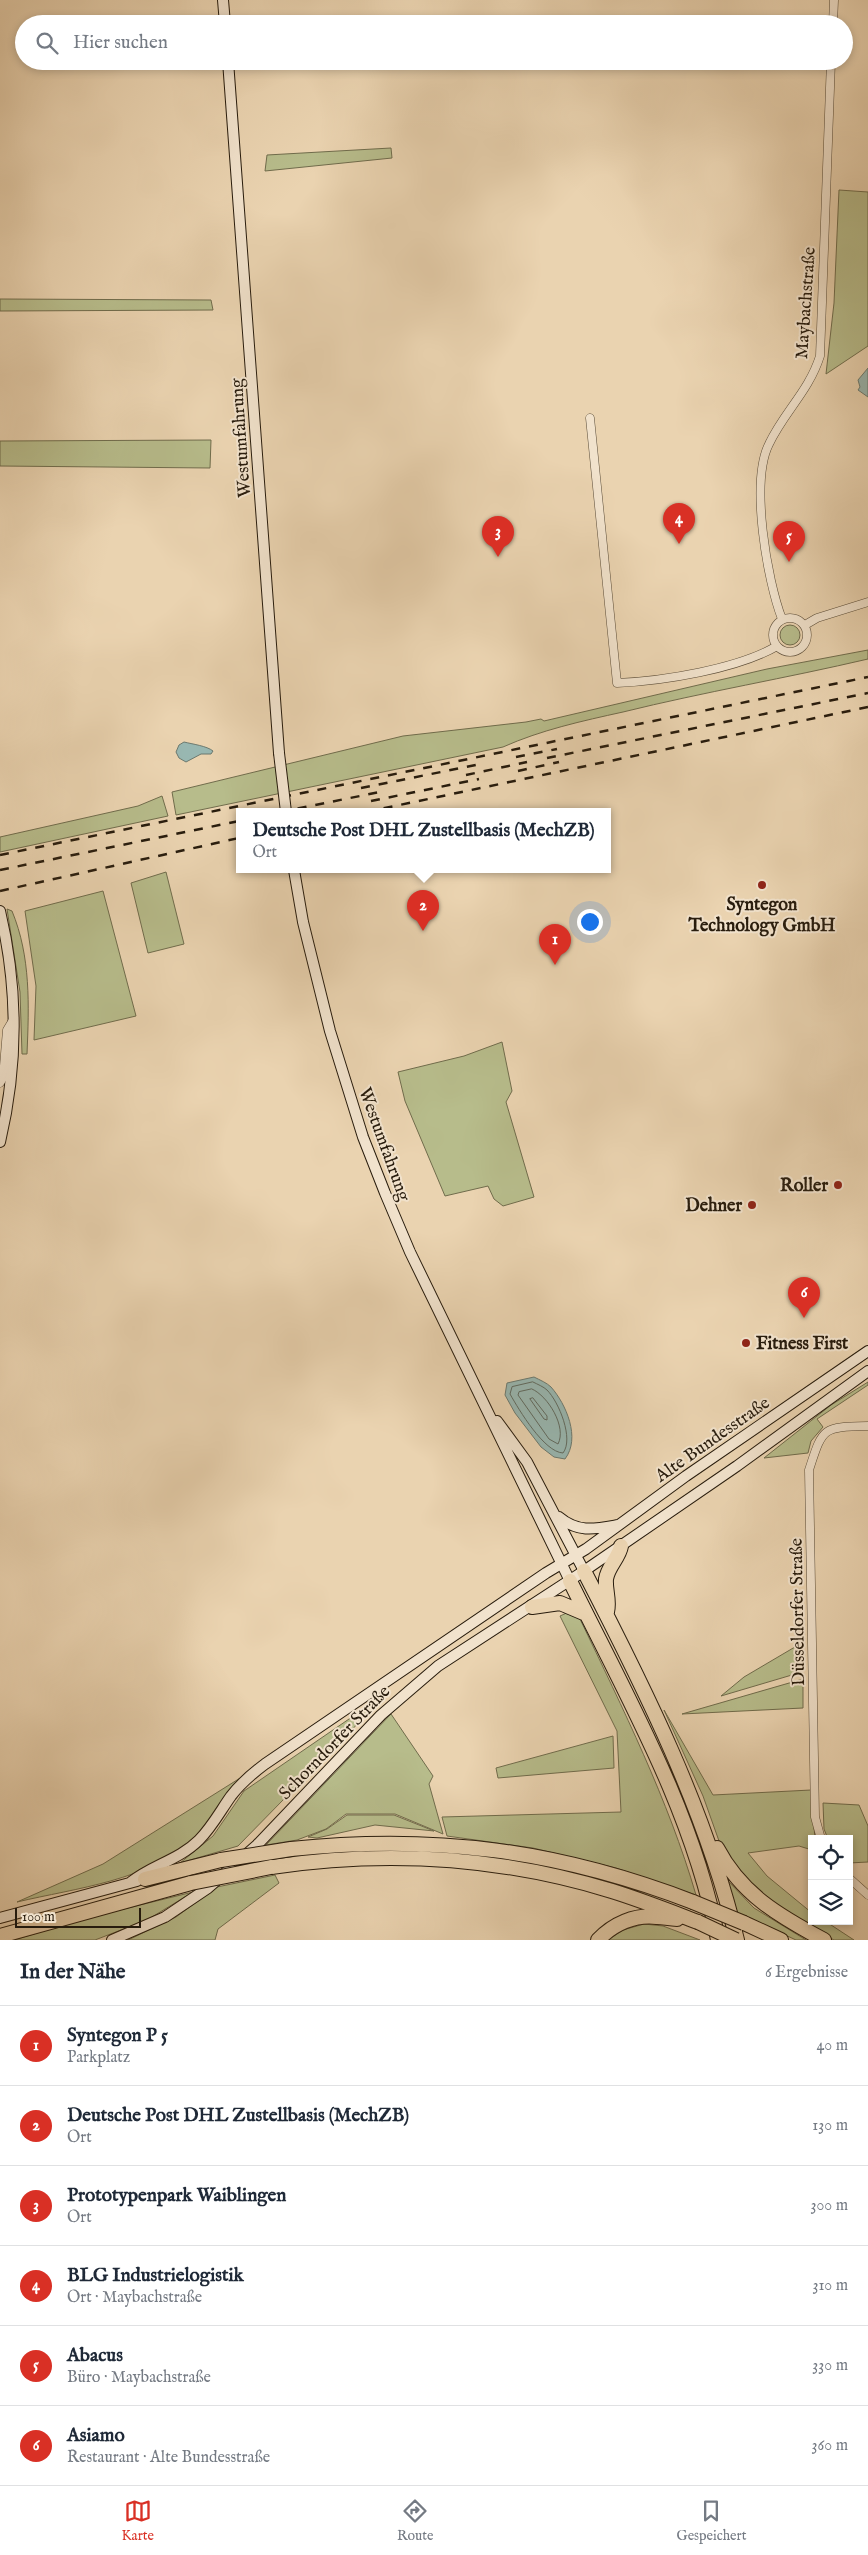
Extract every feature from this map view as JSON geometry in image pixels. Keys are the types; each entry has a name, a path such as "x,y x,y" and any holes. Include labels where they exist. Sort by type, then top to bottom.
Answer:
{"highway":[{"path":"606,1613 610,1602 606,1578 619,1556 621,1546"},
{"path":"584,1571 632,1662 702,1827 724,1889 737,1940"},
{"path":"570,1581 639,1718 671,1790 702,1876 718,1940"},
{"path":"532,1606 560,1603 586,1614"},
{"path":"702,1827 735,1877 748,1892 777,1914 824,1940"},
{"path":"145,1878 221,1860 291,1849 391,1842 449,1844 506,1850 600,1871 693,1902 781,1940"},
{"path":"0,1936 191,1883 271,1867 312,1862 377,1858 476,1862 528,1870 589,1884 633,1897 693,1920 737,1940"},
{"path":"598,1940 615,1926 633,1919 649,1916 693,1920"}],"main road":[{"path":"223,0 224,15"},
{"name":"Westumfahrung","path":"229,70 279,753 286,808"},
{"name":"Westumfahrung","path":"295,873 325,1012 363,1137 410,1252 490,1413 505,1451 570,1581"},
{"path":"0,912 11,965 14,1020 0,1142"},
{"name":"Alte Bundesstraße","path":"576,1554 622,1524 686,1476 868,1351"},
{"name":"Alte Bundesstraße","path":"584,1571 868,1371"},
{"name":"Westumfahrung","path":"490,1413 527,1462 584,1571"},
{"path":"555,1513 568,1525 581,1529 622,1524"},
{"name":"Schorndorfer Straße","path":"130,1882 144,1872 170,1862 190,1848 201,1838 242,1783 265,1764 576,1554"},
{"name":"Schorndorfer Straße","path":"112,1940 165,1917 208,1888 257,1845 400,1697 457,1652 532,1606 584,1571"},
{"path":"0,1918 145,1878"}],"street":[{"path":"833,15 834,0"},
{"name":"Maybachstraße","path":"782,619 773,595 767,564 761,468 769,444 808,385 820,356 831,70"},
{"path":"590,418 617,683 636,682 734,664 760,656 777,646"},
{"path":"805,625 818,618 868,602"},
{"path":"796,618 805,625 807,636 801,648 789,652 777,646 773,638 774,629 782,619 796,618"},
{"path":"0,1083 3,1078 7,1030 14,1020"},
{"name":"Düsseldorfer Straße","path":"820,1835 815,1817 809,1470 819,1439 834,1427 868,1426"},
{"path":"851,1880 868,1895"}],"green space":[{"path":"391,148 392,158 265,171 267,155"},
{"path":"839,190 868,192 868,346 826,374 834,303"},
{"path":"0,299 211,300 213,310 0,311"},
{"path":"211,440 210,468 0,466 0,441"},
{"path":"786,625 794,625 800,631 800,639 794,645 786,645 780,639 780,631"},
{"path":"868,650 868,659 577,723 547,731 503,747 176,815 172,792 403,736 541,719 544,721 767,669"},
{"path":"162,796 168,816 0,852 0,837 138,806"},
{"path":"166,872 184,944 148,953 131,883"},
{"path":"103,891 136,1016 34,1040 36,986 25,911"},
{"path":"7,909 12,911 18,928 26,964 28,1000 27,1054 22,1054 20,992"},
{"path":"502,1042 512,1091 506,1102 534,1197 503,1206 494,1199 488,1186 445,1196 405,1101 398,1072 464,1056"},
{"path":"868,1382 868,1385 817,1419 823,1427 811,1441 808,1453 764,1458 831,1405"},
{"path":"571,1611 580,1619 644,1755 685,1859 696,1895 616,1868 533,1848 447,1836 442,1817 621,1812 617,1731 560,1616"},
{"path":"800,1644 802,1672 721,1696 744,1677"},
{"path":"803,1679 803,1708 682,1714"},
{"path":"368,1706 373,1708 238,1846 180,1863 213,1836 244,1791"},
{"path":"664,1710 713,1795 811,1790 815,1835 808,1835 808,1849 799,1846 748,1853 767,1876 808,1910 808,1925 831,1925 854,1940 834,1940 800,1922 763,1897 733,1867 719,1841 703,1796"},
{"path":"391,1714 433,1776 429,1784 443,1834 395,1814 346,1814 326,1829 297,1840 266,1845"},
{"path":"613,1736 614,1768 498,1778 496,1768"},
{"path":"245,1775 202,1831 177,1853 156,1864 111,1881 17,1902 103,1864"},
{"path":"823,1803 859,1805 868,1826 868,1862 853,1863 853,1835 826,1835 824,1829"},
{"path":"347,1815 394,1815 434,1831 375,1825 317,1838 308,1837 327,1829"},
{"path":"275,1875 279,1883 218,1929 215,1940 128,1940 176,1917 217,1887"},
{"path":"727,1880 754,1908 806,1940 796,1940 736,1912"},
{"path":"193,1892 147,1920 95,1940 14,1940 83,1919"},
{"path":"644,1924 663,1926 700,1940 608,1940 623,1930"}],"water":[{"path":"868,368 868,397 858,390 860,387 858,380"},
{"path":"184,742 203,746 213,751 211,754 201,754 186,762 179,758 176,752 179,745"},
{"path":"534,1377 551,1387 557,1394 570,1422 572,1441 570,1451 565,1459 554,1457 541,1447 515,1413 505,1395 507,1383"}],"railway":[{"path":"0,855 868,677"},
{"path":"547,758 868,693"},
{"path":"385,808 868,707"},
{"path":"516,757 557,749"},
{"path":"466,775 527,762"},
{"path":"518,771 559,762"},
{"path":"361,788 476,765"},
{"path":"371,801 479,779"},
{"path":"300,808 380,792"},
{"path":"0,870 236,822"},
{"path":"0,891 236,839"}],"place":[{"name":"BLG Industrielogistik","path":"679,544"},
{"name":"Prototypenpark Waiblingen","path":"498,557"},
{"name":"Abacus","path":"789,562"},
{"name":"Syntegon Technology GmbH","path":"762,885"},
{"name":"Deutsche Post DHL Zustellbasis (MechZB)","path":"423,931"},
{"name":"Syntegon P 5","path":"555,965"},
{"name":"Roller","path":"838,1185"},
{"name":"Dehner","path":"752,1205"},
{"name":"Asiamo","path":"804,1318"},
{"name":"Fitness First","path":"746,1343"}]}
